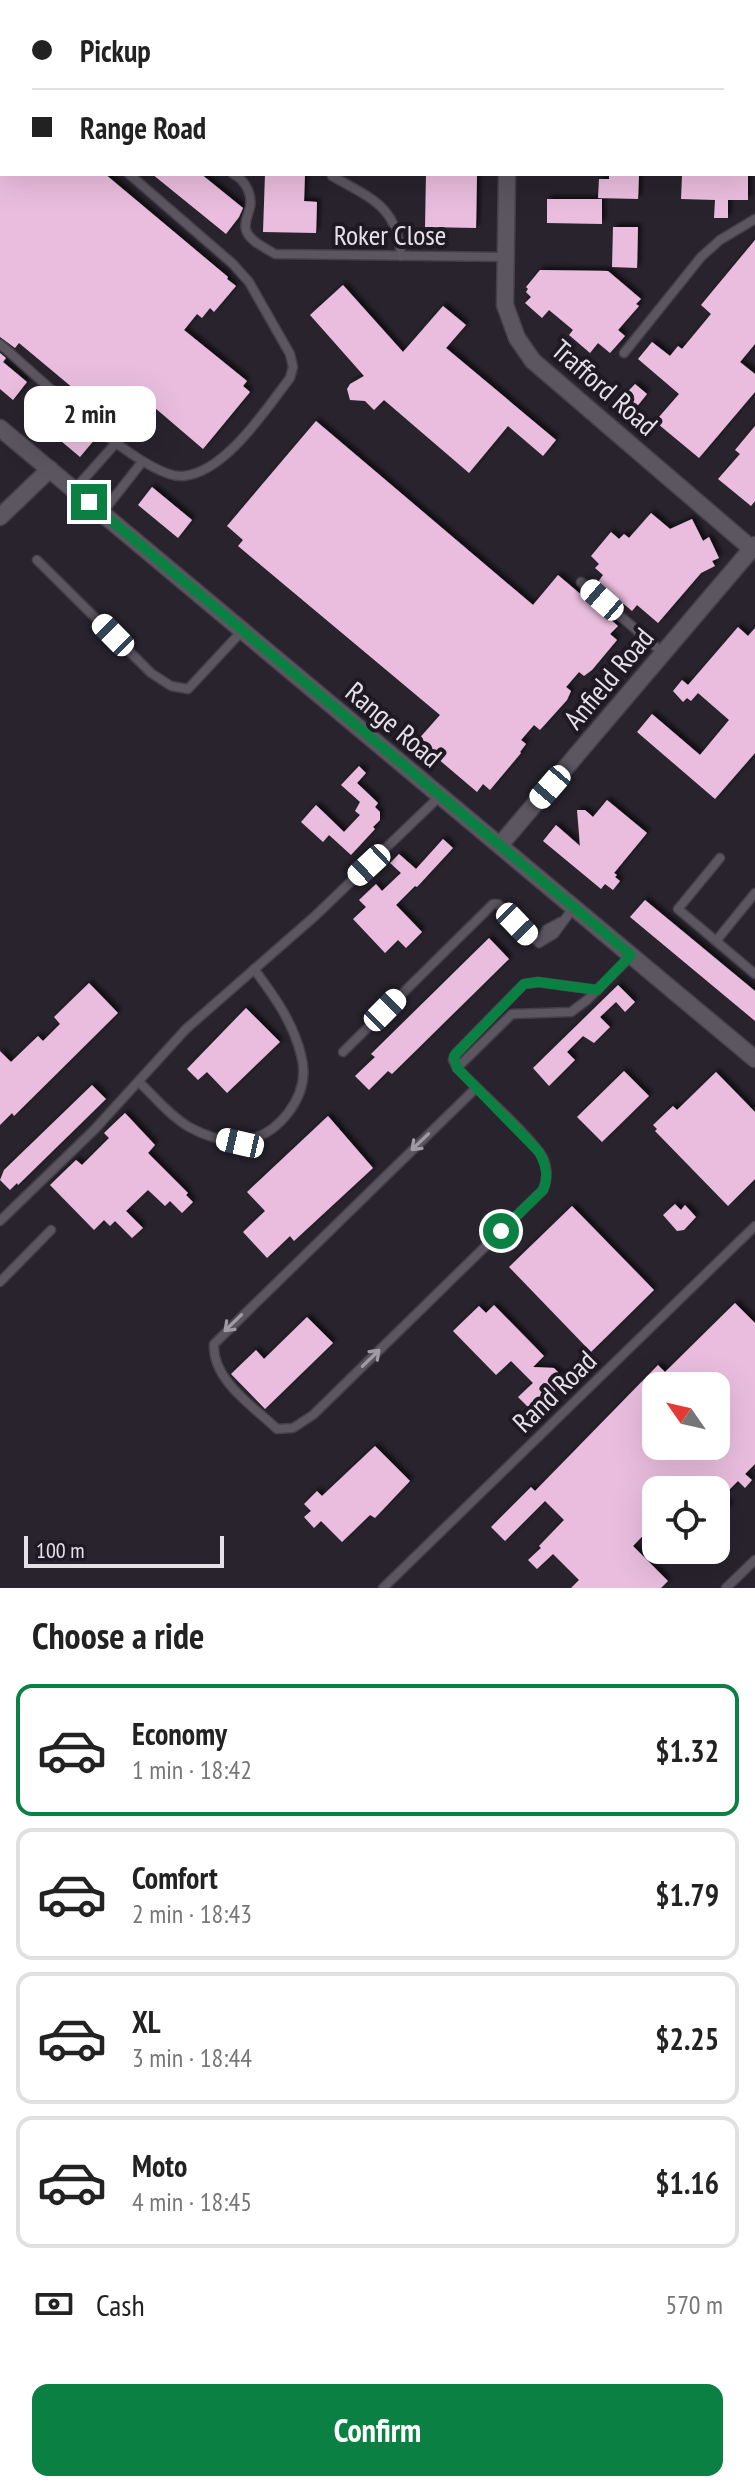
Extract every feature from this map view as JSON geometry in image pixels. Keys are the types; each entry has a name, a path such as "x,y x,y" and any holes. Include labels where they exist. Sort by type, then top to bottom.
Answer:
{"street":[{"name":"Trafford Road","path":"507,176 505,305 517,338 533,361 753,547"},
{"name":"Range Road","path":"0,428 500,845 568,914 631,955 755,1059"},
{"path":"0,517 50,469"},
{"name":"Anfield Road","path":"500,845 753,547"}],"lane":[{"path":"0,344 116,443 142,462 169,475 183,476 215,463 238,443 290,378 293,367 286,344 249,282 202,235 131,176"},
{"name":"Roker Close","path":"237,176 247,185 251,208 246,218 246,231 275,254 504,257"},
{"path":"332,176 380,205 390,216 399,236 401,256"},
{"path":"624,353 701,257 720,240 755,219"},
{"path":"74,490 116,443"},
{"path":"102,513 142,462"},
{"path":"37,560 151,673 179,689 188,689 242,630"},
{"path":"581,582 663,653"},
{"path":"0,1221 26,1199 186,1029 315,916 440,796"},
{"path":"720,858 678,909 755,974"},
{"path":"716,941 755,893"},
{"path":"343,1052 493,904 498,904 539,943 547,929 568,914"},
{"path":"457,1068 512,1014 523,1011 566,1013 577,1008 631,955"},
{"path":"139,1082 190,1127 223,1139 240,1143 251,1140 269,1131 285,1117 298,1099 303,1082 302,1058 281,1007 254,969"},
{"path":"476,1088 214,1344 213,1353 221,1375 277,1429 293,1428 313,1415 543,1190 547,1181 539,1152 457,1068 453,1060 456,1053 524,984 538,982 597,990"},
{"name":"Rand Road","path":"383,1588 755,1226"},
{"path":"0,1282 51,1230"},
{"path":"726,1588 755,1560"}],"building":[{"path":"0,176 107,176 236,286 214,312 210,308 202,318 197,314 184,330 247,381 243,386 250,392 203,449 134,390 110,419 19,343 15,348 0,337"},
{"path":"154,176 203,176 243,208 226,234"},
{"path":"265,176 305,176 304,201 317,202 316,233 263,232"},
{"path":"426,176 477,176 476,228 425,227"},
{"path":"609,176 639,176 638,199 598,198 599,179 609,179"},
{"path":"682,176 748,176 748,200 728,200 728,218 714,218 715,200 681,199"},
{"path":"547,199 602,199 602,224 547,223"},
{"path":"613,227 638,227 637,268 612,267"},
{"path":"755,240 755,344 740,362 755,374 755,392 699,458 658,424 662,419 659,417 679,394 638,359 652,342 670,356 678,346 682,349 711,314 701,305"},
{"path":"540,270 608,271 641,299 636,304 639,306 618,330 625,336 610,353 598,343 590,353 569,335 573,330 549,310 542,318 525,303 531,297 526,287"},
{"path":"343,285 403,352 443,306 466,325 446,348 556,440 543,456 508,426 469,473 384,400 374,410 365,401 350,400 347,389 364,376 310,315"},
{"path":"0,353 6,358 3,362 27,382 13,400 0,389"},
{"path":"635,384 647,394 631,414 618,402"},
{"path":"43,396 95,439 80,457 55,436 63,427 36,405"},
{"path":"316,421 533,605 558,575 618,626 610,634 617,640 592,670 584,676 579,672 566,687 571,691 567,700 540,730 534,725 521,740 526,744 521,753 490,790 483,784 477,792 417,741 440,715 238,546 243,540 227,526"},
{"path":"755,426 755,501 751,506 718,479 740,454 735,450"},
{"path":"152,487 192,520 178,538 138,505"},
{"path":"651,513 670,529 692,519 703,541 709,537 719,558 712,561 715,566 701,573 658,623 637,605 632,611 598,582 603,575 595,568 599,564 591,556 611,532 619,539 624,534 629,538"},
{"path":"738,627 748,636 755,628 755,753 715,799 637,732 652,714 700,755 729,720 698,693 691,701 687,698 683,702 673,691 682,680 688,685"},
{"path":"359,766 366,773 357,783 378,803 375,807 380,812 380,820 351,855 329,835 323,842 301,822 316,805 344,832 360,815 355,811 360,802 341,785"},
{"path":"607,800 647,833 614,873 620,881 613,890 605,884 601,889 543,841 556,825 580,846 577,810 585,810 593,817"},
{"path":"443,839 453,848 396,905 422,932 406,948 398,940 385,953 353,919 366,907 359,900 376,884 382,891 401,873 390,863 399,854 416,869"},
{"path":"645,900 755,991 755,1021 630,917"},
{"path":"489,938 509,959 392,1074 388,1071 369,1090 355,1076 375,1057 371,1054"},
{"path":"89,983 118,1013 14,1116 12,1113 0,1125 0,1051 11,1062 38,1036 43,1041 60,1024 54,1017"},
{"path":"618,985 635,1002 625,1012 616,1002 600,1017 610,1027 594,1043 583,1036 567,1052 575,1060 549,1086 533,1068"},
{"path":"246,1008 280,1042 227,1093 207,1072 198,1080 187,1069"},
{"path":"624,1071 649,1096 602,1142 577,1117"},
{"path":"716,1072 755,1112 755,1179 728,1206 655,1131 657,1129 653,1125 673,1106 677,1110"},
{"path":"92,1085 106,1099 10,1190 0,1180 4,1170"},
{"path":"125,1113 155,1145 148,1153 188,1193 186,1195 193,1202 182,1213 170,1201 165,1206 148,1190 126,1211 143,1228 132,1238 115,1221 110,1226 104,1220 94,1230 50,1185 76,1160 82,1165 109,1138 104,1133"},
{"path":"328,1116 373,1168 294,1241 290,1236 267,1258 243,1232 265,1211 247,1192"},
{"path":"675,1204 681,1210 685,1205 696,1217 684,1230 677,1231 663,1215"},
{"path":"572,1206 654,1290 591,1352 509,1267"},
{"path":"735,1303 755,1323 755,1464 745,1474 752,1480 745,1488 738,1481 730,1489 730,1476 642,1476 642,1537 633,1546 642,1555 642,1564 651,1564 668,1581 661,1588 571,1588 579,1580 553,1554 537,1569 528,1560 564,1520 545,1501 505,1541 491,1527 531,1487 535,1491 642,1381 642,1460 730,1460 730,1372 665,1372"},
{"path":"494,1305 544,1356 533,1367 554,1368 566,1380 533,1412 518,1397 533,1383 511,1361 496,1375 453,1331 479,1306 486,1313"},
{"path":"307,1317 333,1343 265,1409 231,1374 256,1350 264,1359"},
{"path":"658,1365 665,1372 651,1372"},
{"path":"375,1446 410,1481 375,1518 370,1515 342,1542 321,1521 314,1528 304,1517 311,1511 304,1504 317,1491 322,1496"}],"route":[{"path":"89,502 631,955 597,990 538,982 524,984 454,1056 457,1068 539,1152 545,1162 547,1181 543,1190 501,1231"}]}
